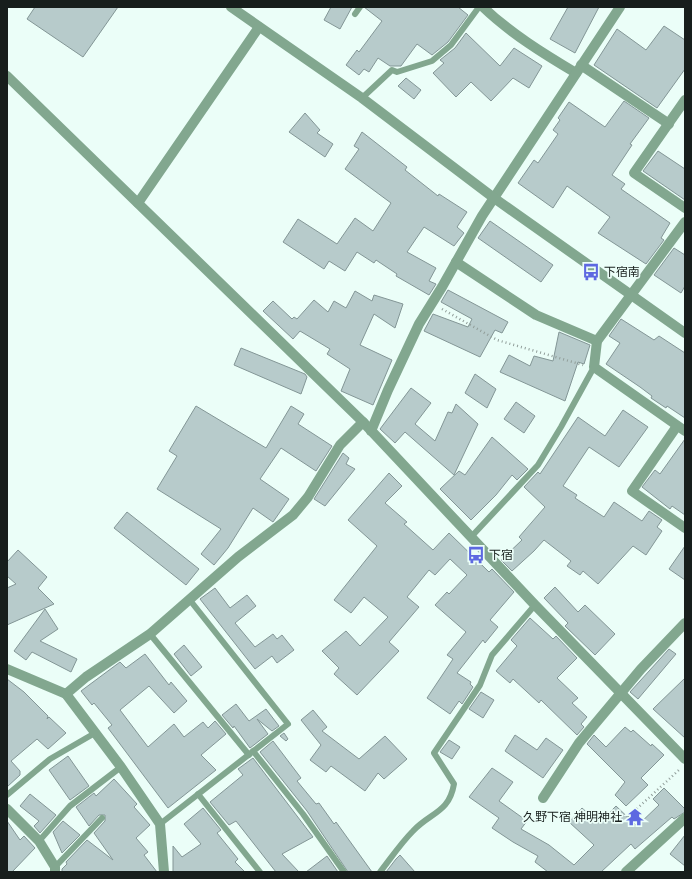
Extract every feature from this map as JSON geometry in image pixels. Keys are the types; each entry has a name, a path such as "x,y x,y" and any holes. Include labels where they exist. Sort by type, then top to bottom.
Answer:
{"street":[{"path":"483,7 497,21 548,56 578,69 669,124"},
{"path":"371,431 405,352 432,302 494,198 620,7"},
{"path":"234,8 362,98 494,198 630,296 685,332"},
{"path":"138,203 259,27"},
{"path":"7,76 363,422 620,694 685,759"},
{"path":"683,107 634,173 685,208"},
{"path":"685,222 630,296 618,316 598,341 594,367 681,428 632,491 685,528"},
{"path":"456,262 536,315 598,341"},
{"path":"66,694 86,677 150,634 238,557 293,516 308,497 340,445 363,422"},
{"path":"543,798 579,743 641,669 685,623"},
{"path":"7,669 66,694 121,767 160,824 164,872"},
{"path":"7,809 39,841 55,870"},
{"path":"626,872 685,818"}],"lane":[{"path":"355,14 360,7"},
{"path":"362,98 392,70 397,72 432,61 451,45 479,7"},
{"path":"472,536 538,465 594,367"},
{"path":"160,824 288,724 189,600"},
{"path":"380,872 413,830 446,806 452,796 454,784 434,753 480,684 492,655 535,605"},
{"path":"150,634 303,814 344,872"},
{"path":"7,794 50,759 95,733"},
{"path":"39,841 70,806 121,767"},
{"path":"198,794 260,872"},
{"path":"55,870 102,818"}],"path":[{"path":"432,302 498,340 573,364 594,367"},
{"path":"628,817 685,764"}],"building":[{"path":"35,7 118,7 83,57 27,19"},
{"path":"331,7 352,7 340,29 324,20"},
{"path":"364,7 458,7 468,15 448,42 432,55 417,44 401,66 390,66 378,58 369,72 364,69 359,75 346,65 357,50 359,52 382,21"},
{"path":"568,7 599,7 575,53 550,39"},
{"path":"664,26 685,40 685,69 657,108 594,65 617,29 646,50"},
{"path":"466,33 500,66 514,48 542,66 529,88 513,78 491,101 471,82 456,97 433,73 444,63 440,60 455,48"},
{"path":"406,78 421,90 414,99 398,86"},
{"path":"624,101 649,118 630,144 632,145 612,175 625,184 621,189 670,223 661,238 664,240 646,264 598,233 610,217 567,186 553,208 518,183 534,160 538,163 558,134 553,130 560,120 558,118 569,102 605,127"},
{"path":"305,113 320,130 317,133 333,144 325,157 289,132"},
{"path":"362,132 407,167 405,170 438,196 439,194 467,212 457,227 464,233 454,246 424,227 407,252 436,268 429,281 436,284 429,295 396,276 397,274 376,260 374,263 357,252 345,271 329,261 324,269 283,242 298,219 337,244 355,218 373,231 391,203 345,169 359,149 354,146"},
{"path":"658,151 685,169 685,200 643,171"},
{"path":"490,221 553,265 541,282 478,238"},
{"path":"674,248 685,255 685,286 681,293 654,275"},
{"path":"448,290 508,322 502,333 495,330 480,357 424,331 433,314 468,327 472,319 441,302"},
{"path":"355,291 372,301 374,295 403,304 395,328 374,314 360,345 392,360 373,405 341,391 350,369 327,354 330,349 300,331 293,339 263,311 273,301 292,319 294,317 297,319 314,300 328,312 334,301 346,308"},
{"path":"621,319 654,340 659,336 685,353 685,418 667,406 666,408 651,398 652,396 606,364 620,343 609,336"},
{"path":"559,332 590,345 584,364 578,362 565,401 500,372 509,355 530,366 534,356 553,361"},
{"path":"241,348 305,374 307,377 301,394 234,365"},
{"path":"475,374 496,389 487,408 465,393"},
{"path":"411,388 431,403 415,424 435,441 448,412 452,413 456,404 478,424 454,475 405,432 395,443 380,429"},
{"path":"516,402 535,416 524,433 504,419"},
{"path":"196,406 266,448 291,406 304,414 298,424 332,446 316,471 281,448 260,479 289,499 273,522 253,508 228,548 214,565 201,554 221,529 157,489 177,456 169,451"},
{"path":"623,410 648,427 619,467 589,447 563,486 577,495 575,498 604,517 614,502 642,521 649,511 662,520 657,527 662,531 646,555 633,546 598,584 583,571 580,575 567,566 571,561 544,540 512,571 501,560 522,540 519,537 545,507 524,487 538,472 540,474 578,417 605,436"},
{"path":"492,437 528,469 517,480 512,475 496,495 471,520 440,489 459,471 465,475"},
{"path":"685,439 685,515 672,506 670,509 642,487 655,470 660,474"},
{"path":"343,453 349,458 346,464 355,469 325,506 314,499"},
{"path":"389,473 402,486 385,503 407,522 404,524 433,550 449,533 489,572 492,569 514,592 490,620 498,627 485,643 483,640 457,673 471,682 470,684 473,687 462,704 459,701 450,714 427,698 453,659 447,655 466,632 435,605 447,592 449,594 467,575 450,559 435,575 429,570 407,597 419,607 389,642 399,651 357,695 334,674 339,668 322,651 346,631 360,646 388,617 364,597 351,613 334,600 377,546 348,520"},
{"path":"127,512 199,569 186,585 114,528"},
{"path":"685,546 685,580 669,569"},
{"path":"18,550 47,577 38,588 54,604 7,625 7,588 16,584 7,576 7,562"},
{"path":"555,587 578,612 585,605 615,634 595,655 565,626 568,623 544,598"},
{"path":"215,588 230,608 247,595 256,606 235,623 255,647 273,634 277,639 282,635 294,650 277,663 272,656 255,669 200,599"},
{"path":"45,609 58,629 40,641 77,659 71,672 32,652 26,660 14,651"},
{"path":"530,618 553,639 556,636 577,658 557,678 578,698 572,703 587,717 581,724 584,727 577,735 541,700 539,703 513,679 510,683 496,671 517,646 511,640"},
{"path":"184,645 202,667 191,676 174,654"},
{"path":"669,649 676,654 638,699 630,692"},
{"path":"145,654 169,685 171,682 187,701 174,713 149,686 120,710 148,747 174,724 184,737 203,722 208,728 215,721 226,734 201,755 216,770 168,808 108,728 112,725 94,703 92,705 81,691 120,662 126,668"},
{"path":"685,678 685,738 653,709"},
{"path":"7,679 24,692 48,716 47,719 49,717 66,733 48,749 37,739 11,761 20,771 20,775 7,787"},
{"path":"481,692 494,700 483,718 469,709"},
{"path":"236,704 249,721 266,709 279,726 272,731 257,719 268,734 250,748 234,726 233,728 222,715"},
{"path":"313,710 327,727 322,731 359,759 385,736 407,759 384,779 378,773 365,791 331,766 326,772 310,760 321,745 301,720"},
{"path":"625,727 631,732 633,730 664,755 641,778 648,785 626,806 615,795 625,782 587,744 594,735 606,747"},
{"path":"284,733 288,739 286,741 280,736"},
{"path":"515,735 537,750 546,738 563,750 543,778 505,751"},
{"path":"449,740 460,747 452,759 440,752"},
{"path":"273,741 301,778 297,781 316,804 319,803 334,824 336,822 372,872 348,872 307,811 260,752"},
{"path":"68,756 89,786 70,800 49,770"},
{"path":"253,758 313,837 282,854 299,872 276,872 236,821 229,825 210,802 243,775 238,769"},
{"path":"492,768 513,782 499,801 527,821 521,829 549,845 574,865 594,845 569,822 582,808 599,823 616,806 637,826 659,805 653,799 664,788 685,809 685,812 674,819 672,817 635,849 631,844 601,872 548,872 535,862 538,856 492,828 499,818 469,797"},
{"path":"114,779 137,804 134,807 150,825 136,838 148,852 144,855 157,872 62,872 62,869 67,864 66,862 87,840 113,860 94,833 105,821 105,815 99,815 89,826 76,807 94,793 96,796"},
{"path":"30,794 56,815 40,833 34,826 39,821 20,806"},
{"path":"203,808 221,830 217,833 238,859 235,862 245,872 173,872 173,846 182,857 201,844 184,824"},
{"path":"7,821 20,840 24,836 35,848 12,872 7,872"},
{"path":"63,821 80,835 62,853 53,832"},
{"path":"685,835 685,866 670,854"},
{"path":"400,855 415,872 386,872"},
{"path":"327,856 338,872 306,872"}],"place":[{"name":"下宿南","path":"591,272"},
{"name":"下宿","path":"476,555"},
{"name":"久野下宿 神明神社","path":"635,817"}]}
